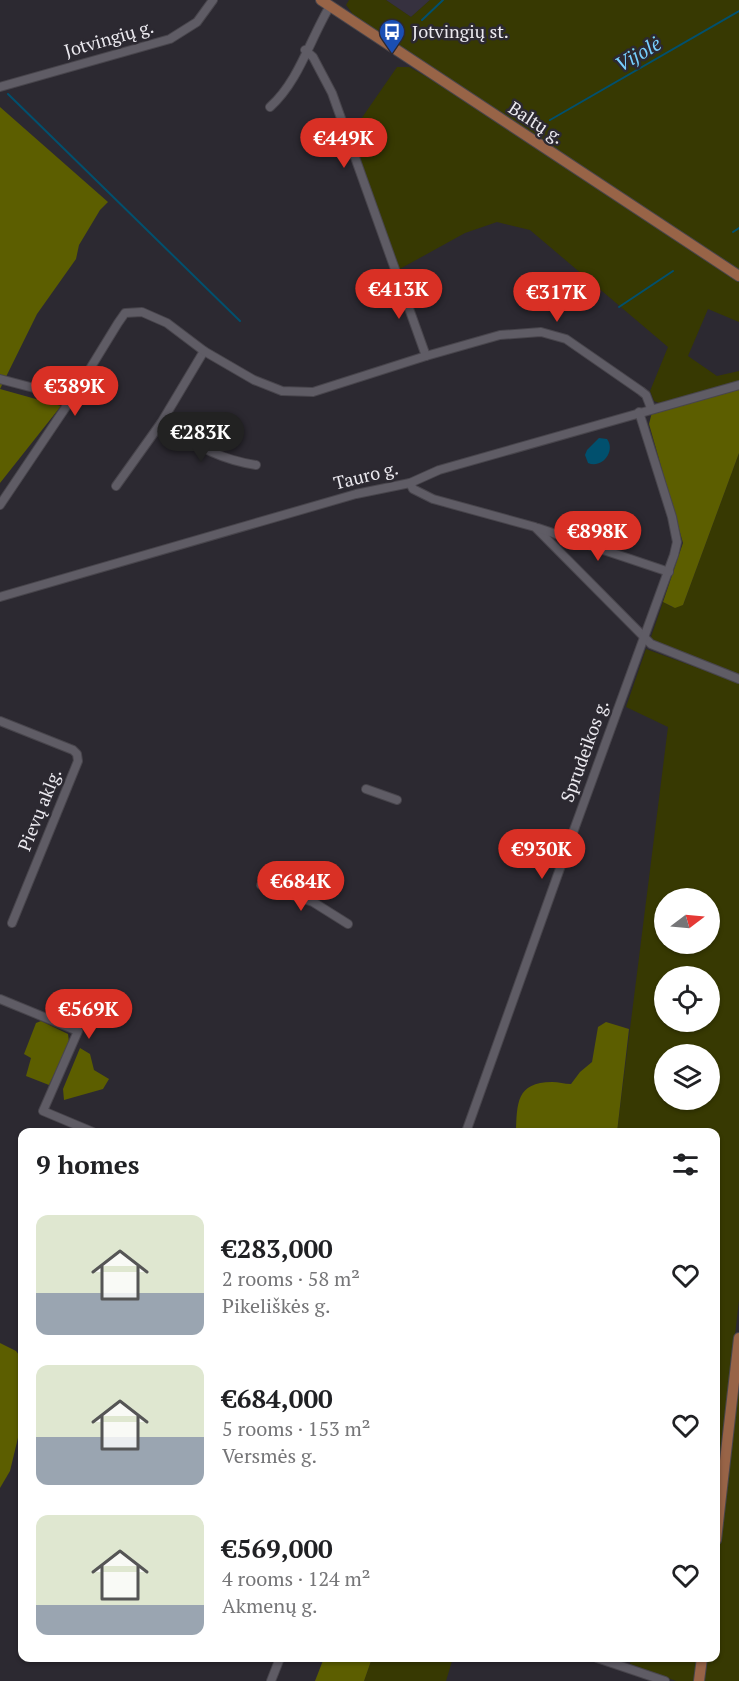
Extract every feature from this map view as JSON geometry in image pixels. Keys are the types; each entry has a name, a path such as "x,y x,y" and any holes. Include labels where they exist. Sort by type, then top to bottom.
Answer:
{"main road":[{"name":"Baltų g.","path":"328,2 737,274"},
{"path":"720,1504 739,1338"},
{"path":"699,1681 701,1662"}],"street":[{"name":"Jotvingių g.","path":"0,87 170,39 197,22 213,0"},
{"path":"270,107 296,73 328,2"},
{"path":"306,50 313,57 332,93 426,356"},
{"path":"0,505 126,313 134,311 167,323 204,351 254,380 282,391 313,392 500,334 542,332 566,339 632,384 646,395 651,408"},
{"path":"116,486 161,423 204,351"},
{"path":"0,379 72,398"},
{"name":"Tauro g.","path":"0,597 356,494 410,483 439,470 651,408 739,385"},
{"name":"Sprudeikos g.","path":"467,1128 562,860 669,572 677,542 672,517 639,412"},
{"path":"161,423 211,453 233,462 256,465"},
{"path":"410,483 413,489 433,499 535,527 669,572"},
{"path":"535,527 651,644 739,679"},
{"name":"Pievų aklg.","path":"0,721 74,750 78,761 12,923"},
{"path":"366,789 397,800"},
{"path":"261,885 313,902 348,924"},
{"path":"0,999 78,1031 43,1111 83,1128"},
{"path":"272,1681 279,1662"},
{"path":"609,1662 665,1681"}],"shaded area":[{"path":"349,0 386,0 411,17 430,0 739,0 739,270 351,15 346,5"},
{"path":"386,0 430,0 411,17"},
{"path":"397,67 409,67 438,83 739,281 739,322 708,309 688,356 717,376 739,371 739,382 659,403 654,401 650,391 668,347 530,230 497,222 465,233 398,270 350,135"},
{"path":"0,107 108,202 100,210 79,245 76,259 37,314 0,389"},
{"path":"739,388 739,453 683,605 675,608 663,602 683,543 649,424 652,412"},
{"path":"0,389 61,406 0,483"},
{"path":"739,453 739,676 656,643 651,637 663,602 672,607 683,605"},
{"path":"646,649 739,683 739,1300 720,1467 720,1128 618,1128 668,727 626,707"},
{"path":"41,1021 68,1034 69,1042 49,1085 26,1076 31,1058 24,1054 36,1023"},
{"path":"606,1022 629,1029 617,1128 516,1128 518,1104 525,1090 540,1083 571,1084 592,1062 598,1027"},
{"path":"80,1048 90,1054 94,1070 109,1079 103,1089 64,1100 63,1089"},
{"path":"0,1343 18,1354 18,1438 10,1471 0,1488"},
{"path":"739,1373 739,1681 703,1681 705,1662 720,1662 720,1540"},
{"path":"322,1662 371,1662 364,1681 315,1681"},
{"path":"371,1662 452,1662 446,1681 364,1681"},
{"path":"630,1662 697,1662 695,1681 676,1681 630,1664"}],"water":[{"path":"599,438 607,439 609,453 603,461 588,463 585,455 587,450"}],"waterway":[{"path":"422,20 443,0"},
{"name":"Vijolė","path":"550,120 739,11"},
{"path":"8,94 240,321"},
{"path":"733,232 739,228"},
{"path":"619,307 673,271"}],"place":[{"name":"Jotvingių st.","path":"392,55"}]}
